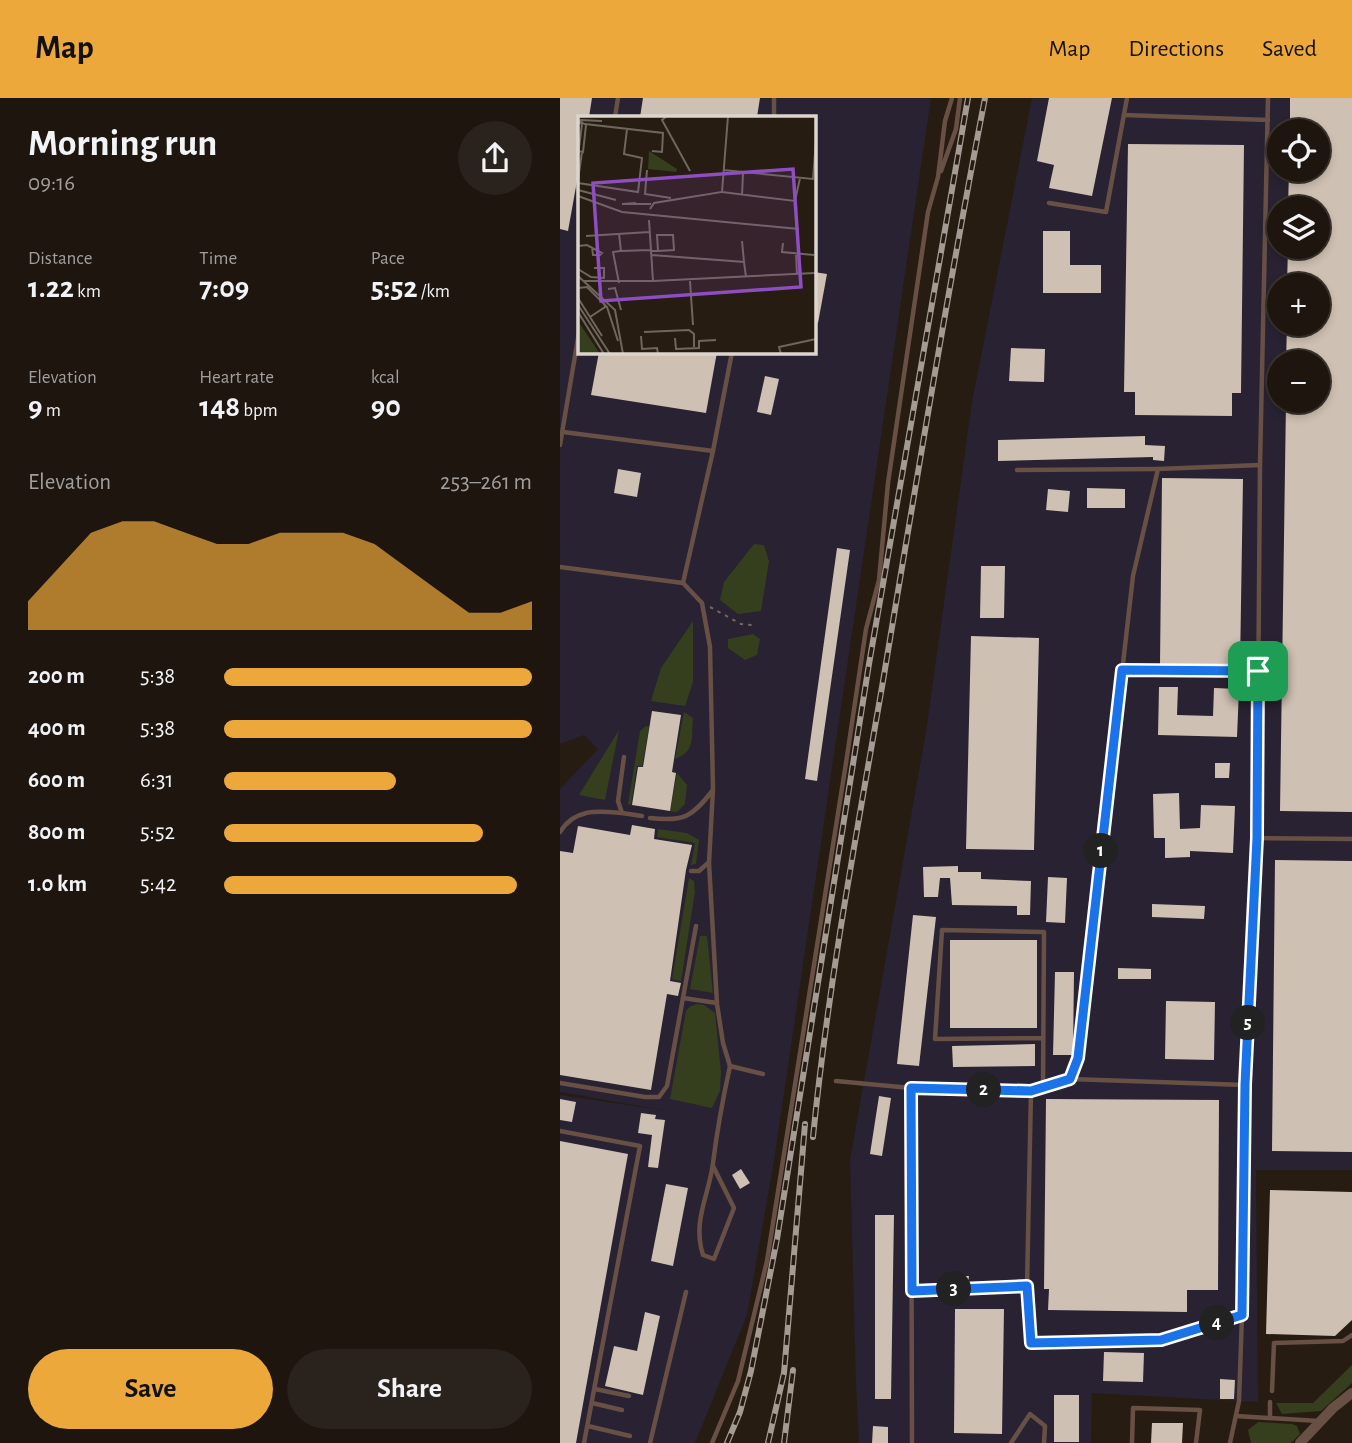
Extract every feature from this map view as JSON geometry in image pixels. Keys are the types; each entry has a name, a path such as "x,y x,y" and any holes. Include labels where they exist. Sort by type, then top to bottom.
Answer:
{"street":[{"path":"1300,1443 1352,1393"}],"lane":[{"path":"615,116 618,98"},
{"path":"774,98 774,116"},
{"path":"938,177 945,121 952,98"},
{"path":"712,1443 738,1381 767,1261 866,629 879,580 888,483 928,212 956,128 960,98"},
{"path":"1049,203 1106,212 1127,98"},
{"path":"1268,98 1268,119"},
{"path":"1124,115 1267,120"},
{"path":"1231,1443 1239,1401 1245,1085 1257,838 1260,465 1267,163"},
{"path":"560,445 578,338"},
{"path":"683,583 732,354"},
{"path":"563,432 713,451"},
{"path":"1017,470 1260,465"},
{"path":"1070,1079 1078,1058 1133,576 1158,469"},
{"path":"560,567 683,583 702,603 710,647 713,789 709,863 717,1004 723,1043 730,1066 713,1166 701,1209 698,1240 703,1255 714,1259 734,1208 713,1166"},
{"path":"1122,670 1258,671"},
{"path":"622,813 618,801 624,757"},
{"path":"650,818 674,821 698,810 713,789"},
{"path":"560,832 578,815 591,811 642,816"},
{"path":"1257,838 1352,839"},
{"path":"691,871 699,871 709,863"},
{"path":"560,1083 659,1097 667,1086 695,926"},
{"path":"1043,1088 1044,1038 1044,932 942,930 934,1039 1044,1038"},
{"path":"683,998 717,1004"},
{"path":"730,1066 763,1074"},
{"path":"836,1081 911,1088 1031,1091 1070,1079 1245,1085"},
{"path":"911,1088 912,1443"},
{"path":"1031,1091 1027,1286 1031,1343 1161,1340 1242,1315"},
{"path":"560,1131 640,1146 584,1443"},
{"path":"912,1291 1027,1286"},
{"path":"650,1443 686,1292"},
{"path":"1272,1391 1274,1343 1343,1342 1352,1335"},
{"path":"594,1389 629,1396"},
{"path":"1270,1402 1270,1418"},
{"path":"592,1403 622,1410"},
{"path":"1132,1443 1133,1408 1200,1410 1196,1443"},
{"path":"1011,1443 1030,1414 1045,1426 1044,1443"},
{"path":"1236,1416 1320,1422"},
{"path":"587,1426 630,1436"}],"path":[{"path":"703,610 711,607 741,624 752,625"}],"shaded area":[{"path":"560,98 931,98 774,1161 747,1315 695,1443 560,1443 560,1095 668,1111 560,1092 560,789 598,749 584,735 560,744"},
{"path":"1032,98 1352,98 1352,1170 1256,1170 1258,1402 1092,1393 1091,1443 859,1443 850,1160 926,732 972,402"}],"green space":[{"path":"754,544 764,545 769,561 761,611 738,614 720,600 724,582"},
{"path":"693,621 693,682 685,706 651,701 661,668"},
{"path":"753,634 760,639 757,655 745,660 728,648 728,639"},
{"path":"684,712 693,718 691,743 682,756 675,759"},
{"path":"646,726 649,727 642,767 637,766 631,805 628,804 640,731"},
{"path":"619,730 605,800 579,795"},
{"path":"677,773 687,785 685,804 677,812 670,811"},
{"path":"658,829 687,833 699,840 696,864 691,865 695,843 657,837"},
{"path":"689,878 694,881 695,892 681,981 672,979"},
{"path":"700,936 707,936 713,993 690,989"},
{"path":"697,1004 704,1005 715,1013 721,1072 720,1091 712,1108 670,1099 686,1011"},
{"path":"1352,1365 1352,1383 1321,1411 1282,1414 1276,1403 1313,1403"},
{"path":"1258,1422 1292,1424 1297,1426 1300,1434 1291,1443 1251,1443 1248,1430"}],"building":[{"path":"560,98 592,98 589,116 578,116 578,176 568,231 560,229"},
{"path":"643,98 760,98 757,116 640,116"},
{"path":"1049,98 1112,98 1092,196 1049,188 1054,165 1037,161"},
{"path":"1290,98 1352,98 1352,812 1280,811 1286,413 1330,413 1330,350 1286,350 1287,336 1330,336 1330,273 1287,273 1288,259 1330,259 1330,196 1288,196 1289,182 1330,182 1330,119 1290,119"},
{"path":"1128,144 1244,145 1241,393 1232,393 1232,416 1135,415 1135,392 1124,392"},
{"path":"1043,231 1070,231 1070,265 1101,265 1101,293 1043,293"},
{"path":"816,272 827,274 816,322"},
{"path":"1011,348 1045,349 1044,382 1009,381"},
{"path":"599,354 717,354 706,413 591,395"},
{"path":"765,376 779,379 771,415 757,412"},
{"path":"1145,436 1145,445 1165,446 1164,461 1153,460 1153,457 998,461 998,440"},
{"path":"618,469 641,473 637,497 614,493"},
{"path":"1162,478 1243,479 1240,666 1160,665"},
{"path":"1087,488 1125,489 1125,508 1087,508"},
{"path":"1048,489 1070,491 1068,512 1046,510"},
{"path":"837,548 850,550 817,781 805,779"},
{"path":"981,566 1005,566 1004,618 980,618"},
{"path":"971,636 1039,638 1034,850 966,849"},
{"path":"1159,687 1178,687 1177,715 1213,716 1214,688 1239,689 1237,737 1158,735"},
{"path":"652,711 681,715 672,772 676,773 670,811 632,805 638,767 643,767"},
{"path":"1215,763 1230,763 1229,778 1215,778"},
{"path":"1179,793 1180,829 1200,828 1201,805 1235,806 1233,853 1190,851 1190,857 1165,858 1165,838 1154,838 1153,794"},
{"path":"632,825 655,829 654,839 692,845 670,981 681,983 678,996 667,994 651,1090 560,1075 560,851 573,853 578,826 630,835"},
{"path":"1275,860 1352,861 1352,1152 1272,1151"},
{"path":"958,866 958,872 981,872 981,879 1031,881 1030,915 1017,915 1017,906 952,905 950,878 940,878 938,897 924,897 923,867"},
{"path":"1048,877 1067,878 1065,923 1046,922"},
{"path":"1152,904 1205,906 1204,919 1152,917"},
{"path":"913,915 936,917 919,1066 897,1064"},
{"path":"950,940 1037,940 1037,1028 950,1028"},
{"path":"1118,968 1151,969 1151,979 1118,979"},
{"path":"1055,972 1074,972 1073,1055 1053,1055"},
{"path":"1166,1001 1215,1002 1214,1060 1165,1059"},
{"path":"1035,1044 1035,1066 953,1067 952,1046"},
{"path":"879,1096 891,1098 882,1156 870,1154"},
{"path":"560,1099 576,1102 572,1122 560,1120"},
{"path":"1046,1099 1219,1100 1218,1290 1187,1290 1187,1312 1048,1310 1049,1289 1044,1289"},
{"path":"641,1113 656,1115 655,1119 665,1120 658,1168 648,1167 652,1135 638,1133"},
{"path":"560,1141 628,1154 576,1443 560,1443"},
{"path":"741,1169 750,1183 740,1189 732,1175"},
{"path":"666,1184 688,1188 673,1266 651,1261"},
{"path":"1270,1190 1352,1192 1352,1320 1335,1336 1266,1334"},
{"path":"875,1215 894,1215 891,1399 875,1399"},
{"path":"941,1276 969,1276 968,1284 941,1285"},
{"path":"955,1309 1004,1309 1002,1434 954,1433"},
{"path":"645,1312 660,1316 643,1395 605,1386 614,1346 637,1351"},
{"path":"1104,1352 1144,1353 1143,1382 1103,1381"},
{"path":"1220,1379 1235,1380 1234,1399 1220,1399"},
{"path":"1054,1395 1079,1395 1079,1442 1054,1442"},
{"path":"1152,1423 1183,1423 1182,1443 1151,1443"},
{"path":"873,1426 888,1427 888,1443 872,1443"}],"railway":[{"path":"727,1443 740,1412 751,1371 777,1239 869,664 968,98"},
{"path":"813,1137 843,911 944,319 985,98"},
{"path":"768,1443 784,1373 805,1124"},
{"path":"784,1443 793,1370"}],"route":[{"path":"1122,670 1258,671 1257,838 1245,1085 1242,1315 1161,1340 1031,1343 1027,1286 912,1291 911,1088 1031,1091 1070,1079 1078,1058 1122,670"}]}
